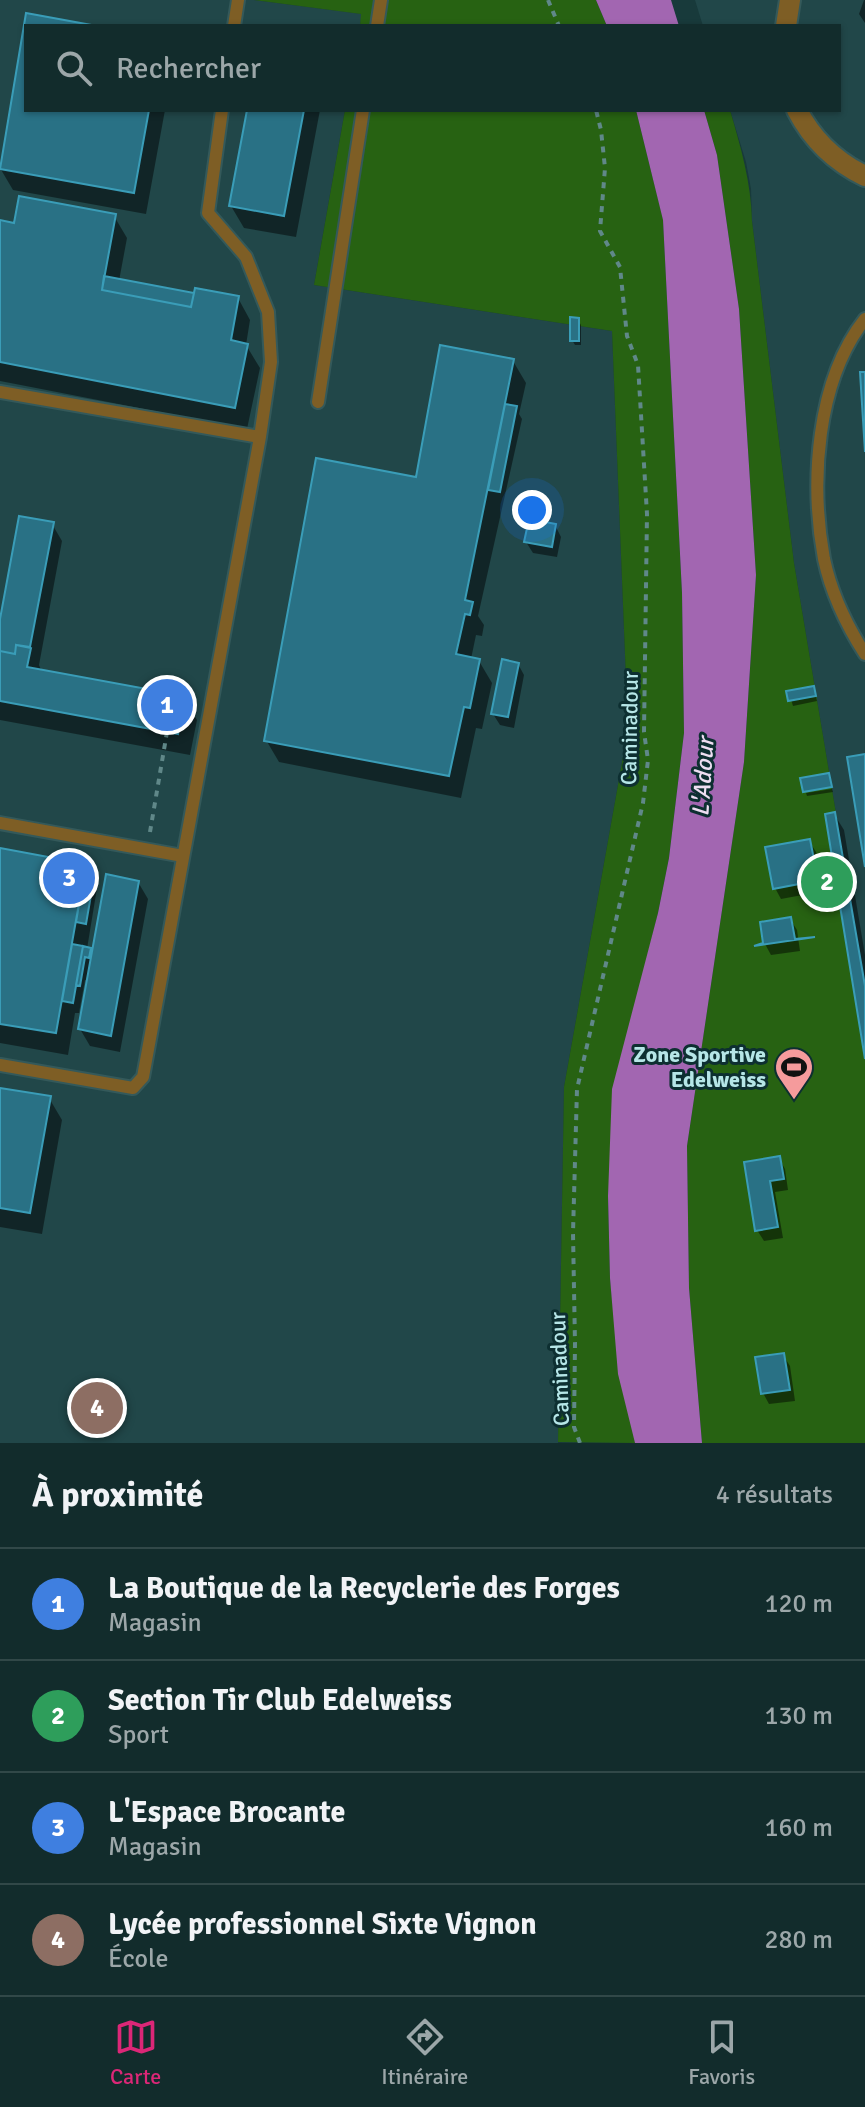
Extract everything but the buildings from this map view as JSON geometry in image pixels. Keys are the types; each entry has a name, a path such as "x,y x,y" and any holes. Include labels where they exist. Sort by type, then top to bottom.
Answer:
{"street":[{"path":"786,24 790,0"},
{"path":"798,112 821,145 847,167 865,176"}],"lane":[{"path":"234,24 238,0"},
{"path":"377,24 381,0"},
{"path":"0,1065 133,1088 143,1077 271,362 268,312 246,257 208,213 222,112"},
{"path":"318,402 363,112"},
{"path":"865,319 849,339 831,382 821,432 818,491 824,560 848,628 865,654"},
{"path":"0,392 260,437"},
{"path":"0,823 183,856"}],"path":[{"path":"548,0 558,24"},
{"name":"Caminadour","path":"580,1443 574,1427 573,1233 577,1089 643,803 648,760 644,732 647,514 638,365 627,336 620,267 600,231 605,168 596,112"},
{"path":"147,850 167,732"}],"shaded area":[{"path":"0,0 254,0 362,14 360,24 24,24 24,112 345,112 314,285 612,331 628,729 564,1087 558,1443 0,1443"},
{"path":"695,0 865,0 865,986 794,563 752,221 751,189 731,112 841,112 841,24 702,24"}],"green space":[{"path":"254,0 596,0 606,24 360,24 361,14"},
{"path":"345,112 636,112 663,219 682,593 684,733 669,858 630,1025 608,1196 614,1317 635,1443 558,1442 564,1087 628,729 612,331 314,285"},
{"name":"Zone Sportive Edelweiss","path":"705,112 731,112 748,179 794,563 865,986 865,1443 702,1443 689,1288 687,1146 744,762 756,575 739,309 717,155"}],"water":[{"path":"596,0 671,0 678,24 606,24"},
{"name":"L'Adour","path":"636,112 705,112 717,155 739,309 756,575 744,762 687,1146 689,1288 702,1443 635,1443 618,1374 610,1278 608,1196 612,1089 658,913 669,858 684,733 682,593 663,220"}],"place":[{"name":"La Boutique de la Recyclerie des Forges","path":"167,705"},
{"name":"L'Espace Brocante","path":"69,878"},
{"name":"Section Tir Club Edelweiss","path":"827,882"},
{"name":"Zone Sportive Edelweiss","path":"794,1101"},
{"name":"Lycée professionnel Sixte Vignon","path":"97,1408"}]}
